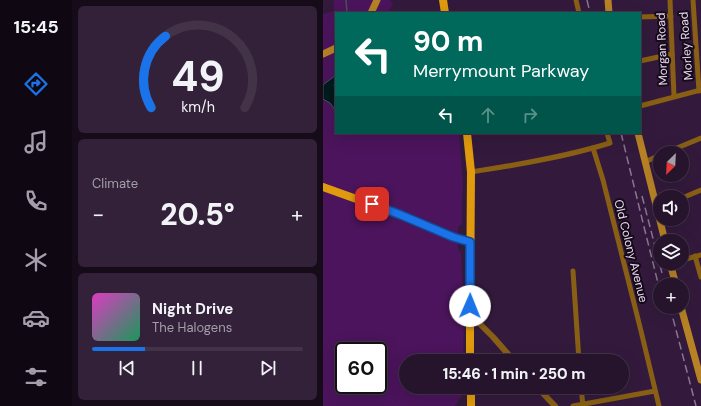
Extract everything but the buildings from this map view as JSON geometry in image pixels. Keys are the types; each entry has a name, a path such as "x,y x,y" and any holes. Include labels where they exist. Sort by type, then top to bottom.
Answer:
{"main road":[{"path":"371,12 377,0"},
{"path":"443,0 445,12"},
{"path":"608,0 609,12"},
{"path":"323,54 335,48"},
{"path":"467,134 471,172 470,354"},
{"path":"638,134 653,190"},
{"path":"323,187 401,215 453,237 470,242"},
{"path":"683,314 701,380"},
{"path":"471,394 471,406"}],"street":[{"path":"576,0 579,12"},
{"name":"Morgan Road","path":"670,0 674,96"},
{"name":"Morley Road","path":"693,0 700,90"},
{"path":"641,17 671,16"},
{"path":"641,61 672,54"},
{"path":"641,106 700,90"},
{"path":"471,172 508,166 593,148 610,143 607,134"},
{"path":"682,146 701,138"},
{"name":"Old Colony Avenue","path":"593,148 603,180 659,406"},
{"path":"645,162 653,158"},
{"path":"689,195 701,190"},
{"path":"698,256 701,277"},
{"path":"573,271 579,354"},
{"path":"470,314 508,354"},
{"path":"573,406 655,391"},
{"path":"544,394 555,406"},
{"path":"582,394 583,405"}],"shaded area":[{"path":"334,0 390,0 393,4 389,12 335,12 335,76 323,85 323,14 334,11"},
{"path":"335,76 335,110 330,103 323,99 323,85"},
{"path":"323,99 335,109 335,134 459,134 463,186 462,224 458,227 458,249 461,253 464,317 463,354 399,354 399,394 462,395 455,406 323,406"}],"waterway":[{"path":"346,0 347,12"}],"railway":[{"path":"587,0 590,12"},
{"path":"621,134 657,278"},
{"path":"642,196 662,273"},
{"path":"672,314 696,406"}],"route":[{"path":"372,204 453,237 470,242 470,306"}]}
